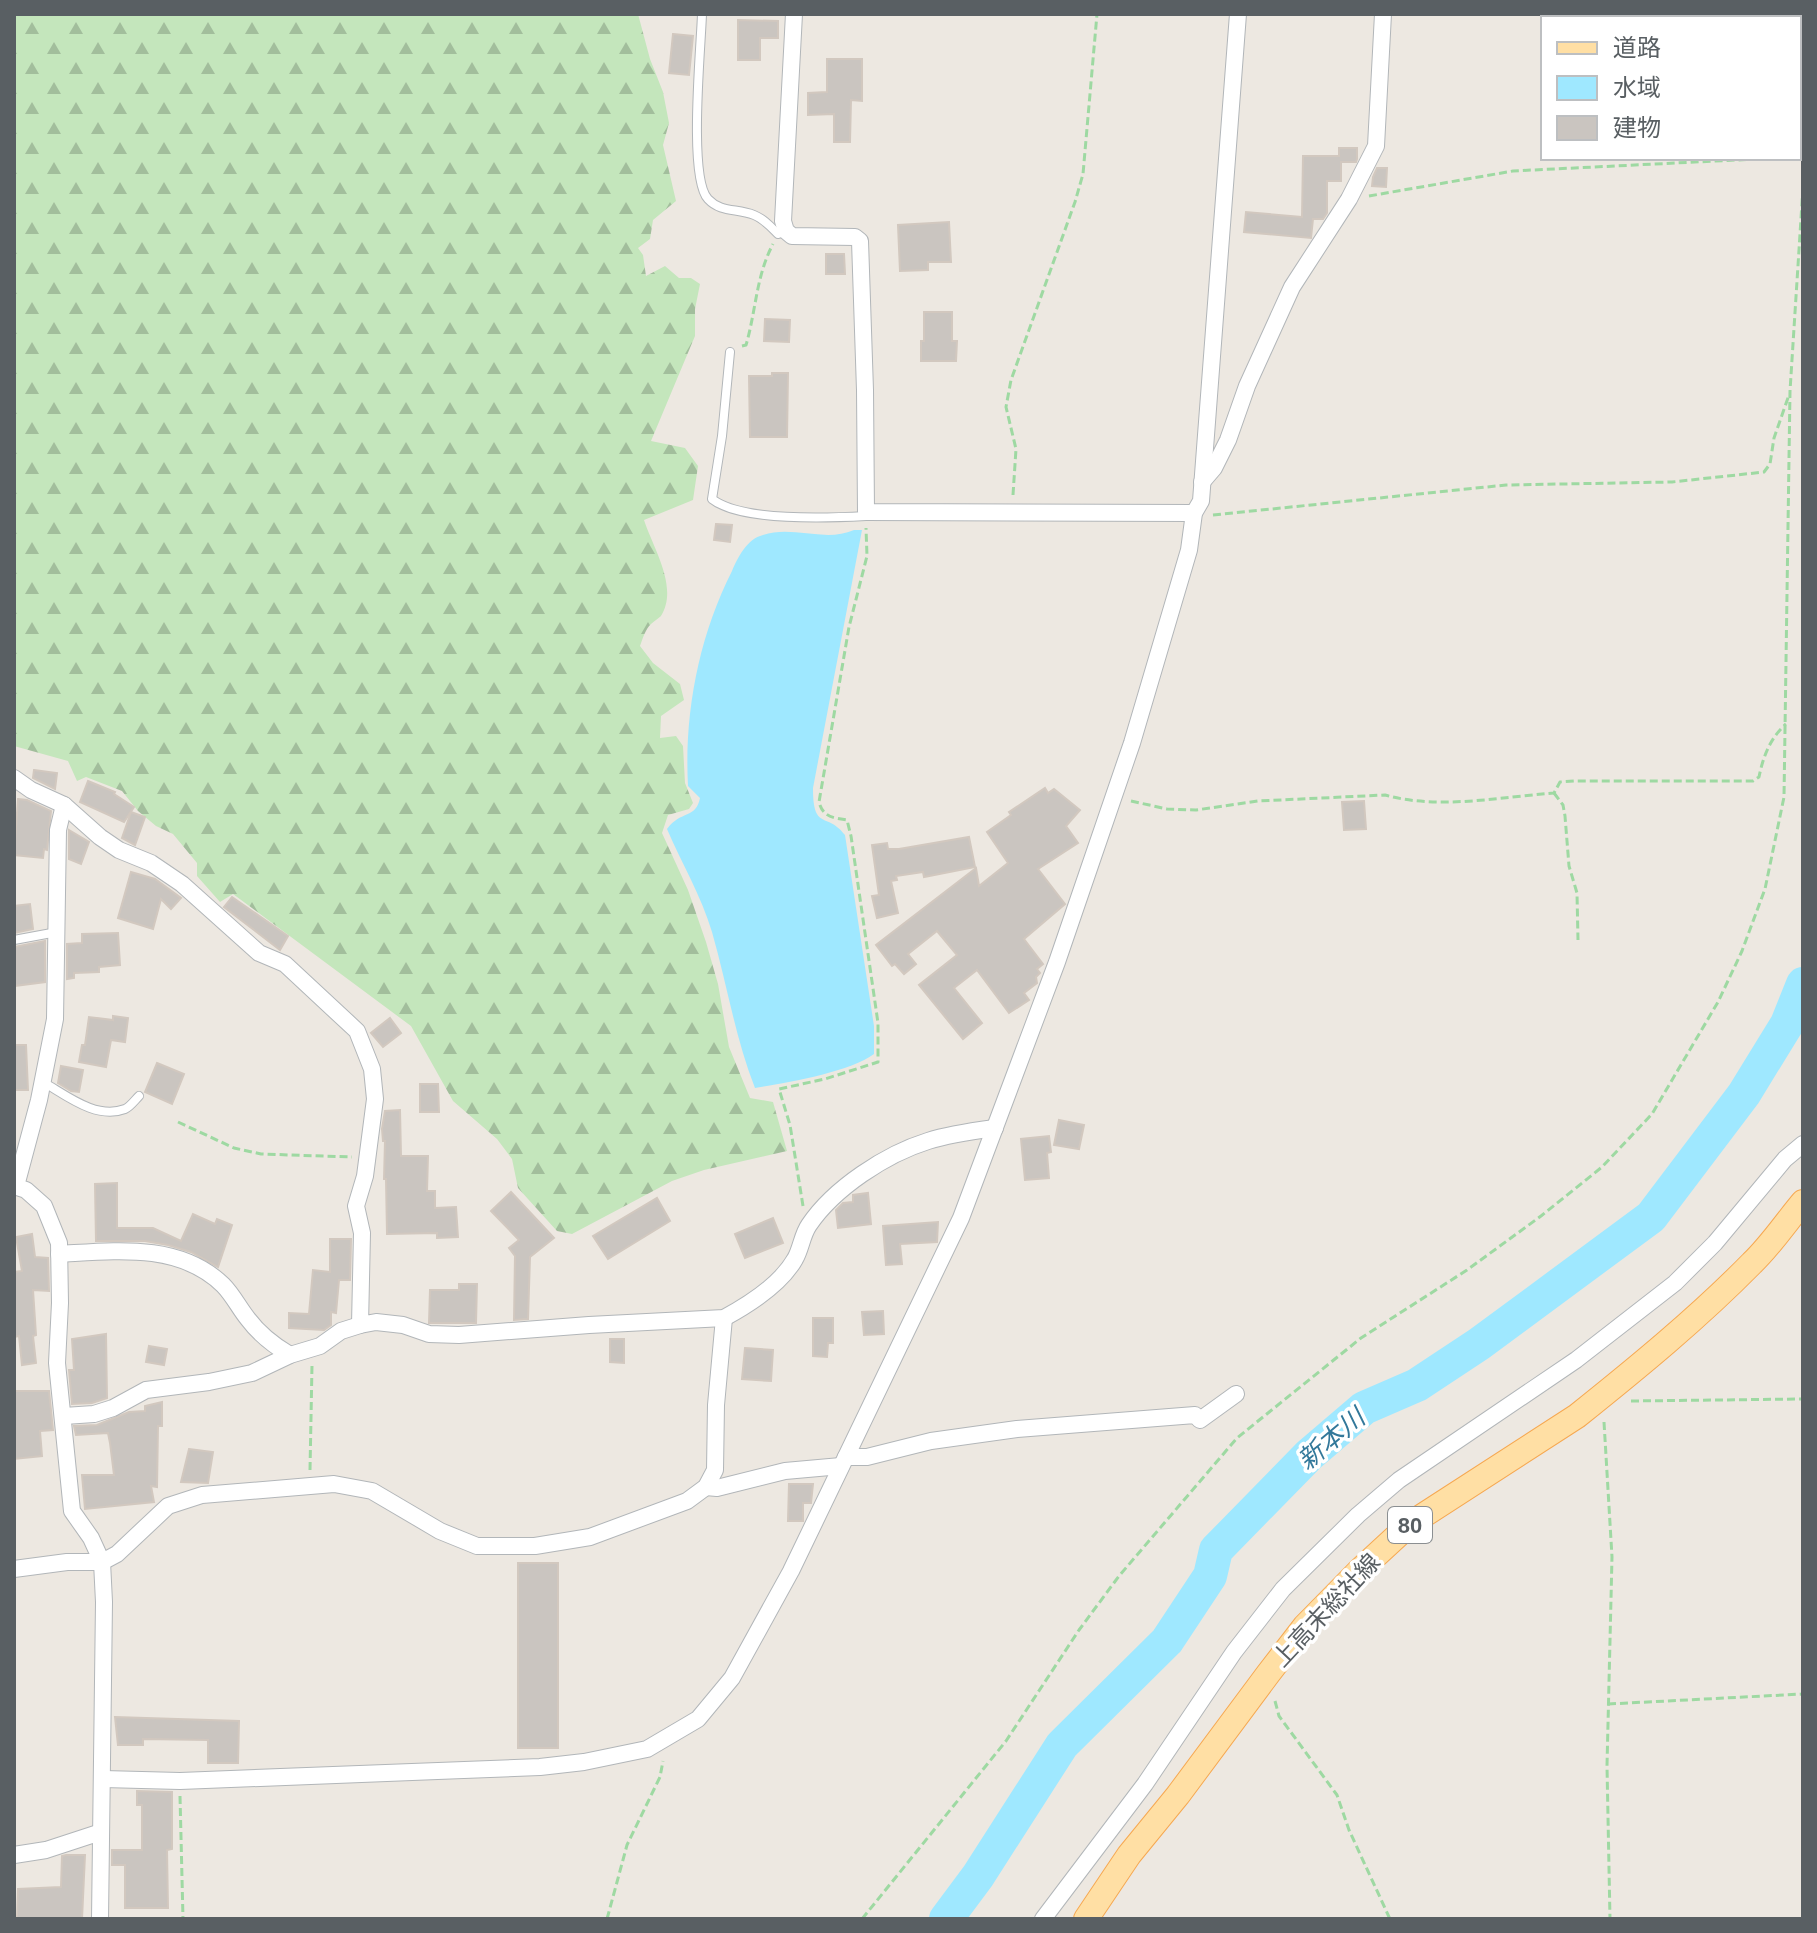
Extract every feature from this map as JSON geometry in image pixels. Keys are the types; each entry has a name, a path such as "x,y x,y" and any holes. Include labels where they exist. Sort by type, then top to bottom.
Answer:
{"main road":[{"name":"上高末総社線","path":"1086,1919 1129,1855 1305,1626 1359,1571 1410,1524 1600,1398 1688,1323 1754,1261 1803,1202"}],"street":[{"path":"794,14 782,232 792,236 855,237 860,241 866,512 1194,513"},
{"path":"103,1779 180,1781 540,1767 625,1755 666,1740 698,1719 732,1678 791,1571 961,1218 1057,962 1114,795 1189,550 1194,513 1201,501 1238,14"},
{"path":"1202,482 1214,468 1228,440 1247,386 1292,287 1349,199 1376,146 1383,14"},
{"path":"14,778 31,790 64,805 119,850 151,863 182,884 259,953 285,964 357,1031 372,1069 375,1099 368,1157 356,1206 362,1233 360,1325"},
{"path":"64,805 58,830 55,1019 43,1082 15,1186 26,1190 44,1206 59,1243 57,1363 72,1511 91,1538 102,1562 100,1919"},
{"path":"64,1416 94,1414 113,1408 146,1390 252,1373 290,1355 312,1349 341,1331 376,1322 403,1325 429,1334 459,1335 724,1318 771,1285 794,1261 808,1227 833,1197 878,1165 925,1142 995,1128"},
{"path":"1043,1919 1145,1784 1234,1652 1283,1589 1358,1515 1399,1480 1576,1360 1675,1283 1715,1243 1785,1159 1803,1144"},
{"path":"59,1254 120,1251 162,1254 182,1261 222,1284 268,1342 290,1355"},
{"path":"14,1569 67,1562 102,1562 117,1554 168,1506 202,1495 310,1485 334,1484 372,1491 440,1531 477,1546 535,1546 590,1537 687,1501 706,1487 715,1470 716,1405 724,1318"},
{"path":"706,1487 717,1488 931,1441 1017,1429 1195,1415 1200,1420 1236,1394"},
{"path":"14,1855 46,1850 101,1832"}],"lane":[{"path":"702,14 697,152 703,193 724,210 753,214 782,232"},
{"path":"730,352 712,499 736,509 778,517 866,516"},
{"path":"14,940 57,932"},
{"path":"43,1082 91,1109 102,1111 126,1109 139,1096"}],"path":[{"path":"1012,512 1016,449 1006,407 1011,380 1083,174 1097,14"},
{"path":"1349,199 1513,171 1736,160"},
{"path":"862,1919 1006,1741 1079,1630 1119,1576 1237,1438 1361,1338 1467,1270 1602,1167 1652,1114 1718,1002 1742,951 1765,889 1784,797 1790,391 1803,187"},
{"path":"730,352 746,345 765,259 782,232"},
{"path":"1194,513 1210,516 1506,485 1672,482 1764,472 1770,464 1774,438 1790,391"},
{"path":"808,1227 790,1125 779,1089 825,1079 878,1062 880,1051 851,836 847,820 828,817 821,811 819,802 849,627 867,556 866,516"},
{"path":"1554,793 1560,782 1574,781 1753,781 1759,777 1763,759 1776,732 1786,724"},
{"path":"1114,795 1138,804 1196,810 1258,801 1385,795 1400,799 1468,800 1554,793"},
{"path":"1554,793 1563,805 1565,816 1569,866 1577,893 1578,940"},
{"path":"178,1122 234,1148 261,1154 368,1157"},
{"path":"310,1485 312,1349"},
{"path":"1610,1919 1608,1704 1611,1520 1600,1398 1631,1401 1803,1399"},
{"path":"1268,1674 1279,1716 1337,1795 1349,1830 1390,1919"},
{"path":"1608,1704 1803,1694"},
{"path":"607,1919 627,1845 660,1777 666,1740"},
{"path":"180,1781 183,1919"}],"green space":[{"path":"14,14 638,14 663,92 669,123 663,145 676,201 653,220 650,239 638,248 643,255 646,276 665,266 679,278 691,278 700,284 695,309 695,336 651,441 685,448 698,466 693,500 644,520 663,568 667,593 661,616 647,629 640,646 653,663 680,684 684,700 661,716 660,738 676,736 683,746 685,783 693,803 689,809 668,815 662,833 688,890 706,942 718,984 729,1047 750,1098 773,1102 787,1151 704,1170 672,1181 572,1234 557,1231 518,1188 512,1159 497,1139 453,1101 411,1026 233,894 220,902 197,876 197,863 173,834 156,826 138,811 122,791 86,777 77,781 68,761 14,746"}],"water":[{"path":"862,530 813,788 818,816 845,835 874,1026 874,1054 834,1071 755,1088 708,918 667,829 695,809 700,798 688,786 691,703 711,622 740,555 752,540 774,532 832,535"}],"building":[{"path":"738,20 778,21 778,38 760,38 760,60 738,60"},
{"path":"673,34 693,36 689,75 669,73"},
{"path":"827,59 862,59 862,101 851,100 850,142 834,142 834,114 808,115 808,93 827,92"},
{"path":"1339,148 1357,148 1357,159 1356,162 1341,162 1341,181 1327,181 1327,213 1323,219 1313,219 1311,238 1244,232 1246,212 1302,217 1303,156 1339,156"},
{"path":"1377,168 1387,168 1386,187 1372,186"},
{"path":"949,222 951,262 928,262 928,270 900,271 898,225"},
{"path":"826,254 844,254 845,274 826,274"},
{"path":"924,312 952,312 952,341 957,341 956,361 921,361"},
{"path":"765,319 790,320 789,342 764,341"},
{"path":"772,373 788,373 787,437 750,437 749,376 772,376"},
{"path":"716,524 732,525 730,542 714,540"},
{"path":"34,770 57,773 55,789 33,778"},
{"path":"88,781 115,792 134,807 124,822 80,802"},
{"path":"1045,788 1048,793 1054,789 1080,810 1066,826 1078,843 1038,869 1065,904 1024,939 1043,964 1037,969 1040,973 1036,977 1037,983 1024,993 1029,1000 1009,1013 977,970 954,988 982,1023 963,1039 919,985 957,955 937,931 908,954 916,964 904,974 895,964 892,966 876,945 976,868 979,886 1008,863 987,832 1011,815 1009,812"},
{"path":"18,799 51,811 47,850 44,849 43,858 14,855"},
{"path":"1364,801 1366,829 1344,830 1342,802"},
{"path":"131,812 145,817 135,845 122,838"},
{"path":"69,830 89,842 81,864 69,859"},
{"path":"969,837 975,867 924,877 923,872 896,876 897,880 891,881 898,913 877,918 872,896 879,895 872,845 887,843 888,849 899,849"},
{"path":"131,872 155,879 181,898 171,909 161,899 153,929 118,918"},
{"path":"232,897 288,936 280,950 224,907"},
{"path":"30,904 33,929 14,933 14,906"},
{"path":"118,933 120,965 99,967 99,972 74,973 74,978 67,979 67,944 82,943 82,934"},
{"path":"45,941 45,982 14,986 14,947"},
{"path":"113,1016 128,1018 125,1042 111,1040 106,1067 79,1062 89,1017 113,1020"},
{"path":"390,1018 401,1033 383,1047 371,1033"},
{"path":"14,1045 26,1045 28,1090 14,1090"},
{"path":"157,1063 184,1074 172,1104 145,1092"},
{"path":"61,1066 83,1070 79,1092 58,1083"},
{"path":"420,1084 438,1084 439,1112 420,1112"},
{"path":"400,1110 401,1156 428,1156 427,1191 435,1191 435,1208 456,1207 458,1237 437,1238 437,1233 387,1234 385,1141 382,1129 385,1111"},
{"path":"1059,1120 1084,1125 1079,1149 1054,1145"},
{"path":"1049,1136 1049,1178 1025,1180 1021,1139"},
{"path":"117,1183 117,1228 153,1228 181,1241 193,1214 215,1224 217,1219 232,1225 218,1267 191,1252 168,1245 145,1241 96,1241 95,1184"},
{"path":"511,1192 554,1238 530,1257 528,1319 514,1320 515,1256 509,1248 519,1240 491,1211"},
{"path":"868,1193 871,1224 838,1228 836,1210 843,1203 853,1202 853,1195"},
{"path":"657,1198 670,1221 608,1259 593,1236"},
{"path":"773,1218 783,1243 745,1258 735,1234"},
{"path":"938,1222 937,1242 900,1244 902,1264 886,1265 883,1226"},
{"path":"32,1234 35,1257 48,1258 49,1291 33,1290 36,1363 22,1365 19,1336 14,1337 14,1272 22,1271 16,1237"},
{"path":"330,1239 351,1239 350,1280 339,1280 336,1313 331,1312 331,1325 324,1330 289,1328 289,1313 309,1314 313,1270 330,1272"},
{"path":"459,1284 477,1284 476,1323 429,1323 430,1290 459,1290"},
{"path":"883,1311 884,1334 864,1335 862,1312"},
{"path":"813,1318 833,1318 833,1343 828,1343 827,1357 813,1356"},
{"path":"106,1334 107,1398 72,1404 69,1370 74,1370 72,1339"},
{"path":"610,1339 624,1339 624,1363 610,1362"},
{"path":"149,1346 167,1349 164,1365 146,1362"},
{"path":"745,1348 773,1350 771,1381 742,1379"},
{"path":"14,1391 49,1391 53,1430 40,1431 42,1456 14,1459"},
{"path":"162,1402 162,1426 158,1426 157,1487 151,1486 154,1502 85,1509 82,1475 114,1475 110,1443 108,1433 76,1435 74,1426 97,1425 129,1412 145,1411 145,1406"},
{"path":"189,1449 213,1452 208,1483 181,1482"},
{"path":"789,1484 813,1484 811,1503 803,1503 803,1521 788,1521"},
{"path":"518,1563 558,1563 558,1748 518,1748"},
{"path":"115,1717 239,1721 238,1763 208,1763 208,1740 143,1739 143,1745 118,1745"},
{"path":"137,1791 172,1792 172,1849 167,1850 168,1908 125,1908 125,1865 112,1865 112,1850 142,1850 142,1805 137,1805"},
{"path":"85,1855 82,1919 17,1919 18,1889 61,1887 62,1856"}],"waterway":[{"name":"新本川","path":"946,1919 978,1876 1062,1745 1167,1641 1210,1576 1216,1550 1309,1455 1364,1408 1417,1385 1479,1344 1651,1217 1744,1094 1787,1024 1803,984"}]}
